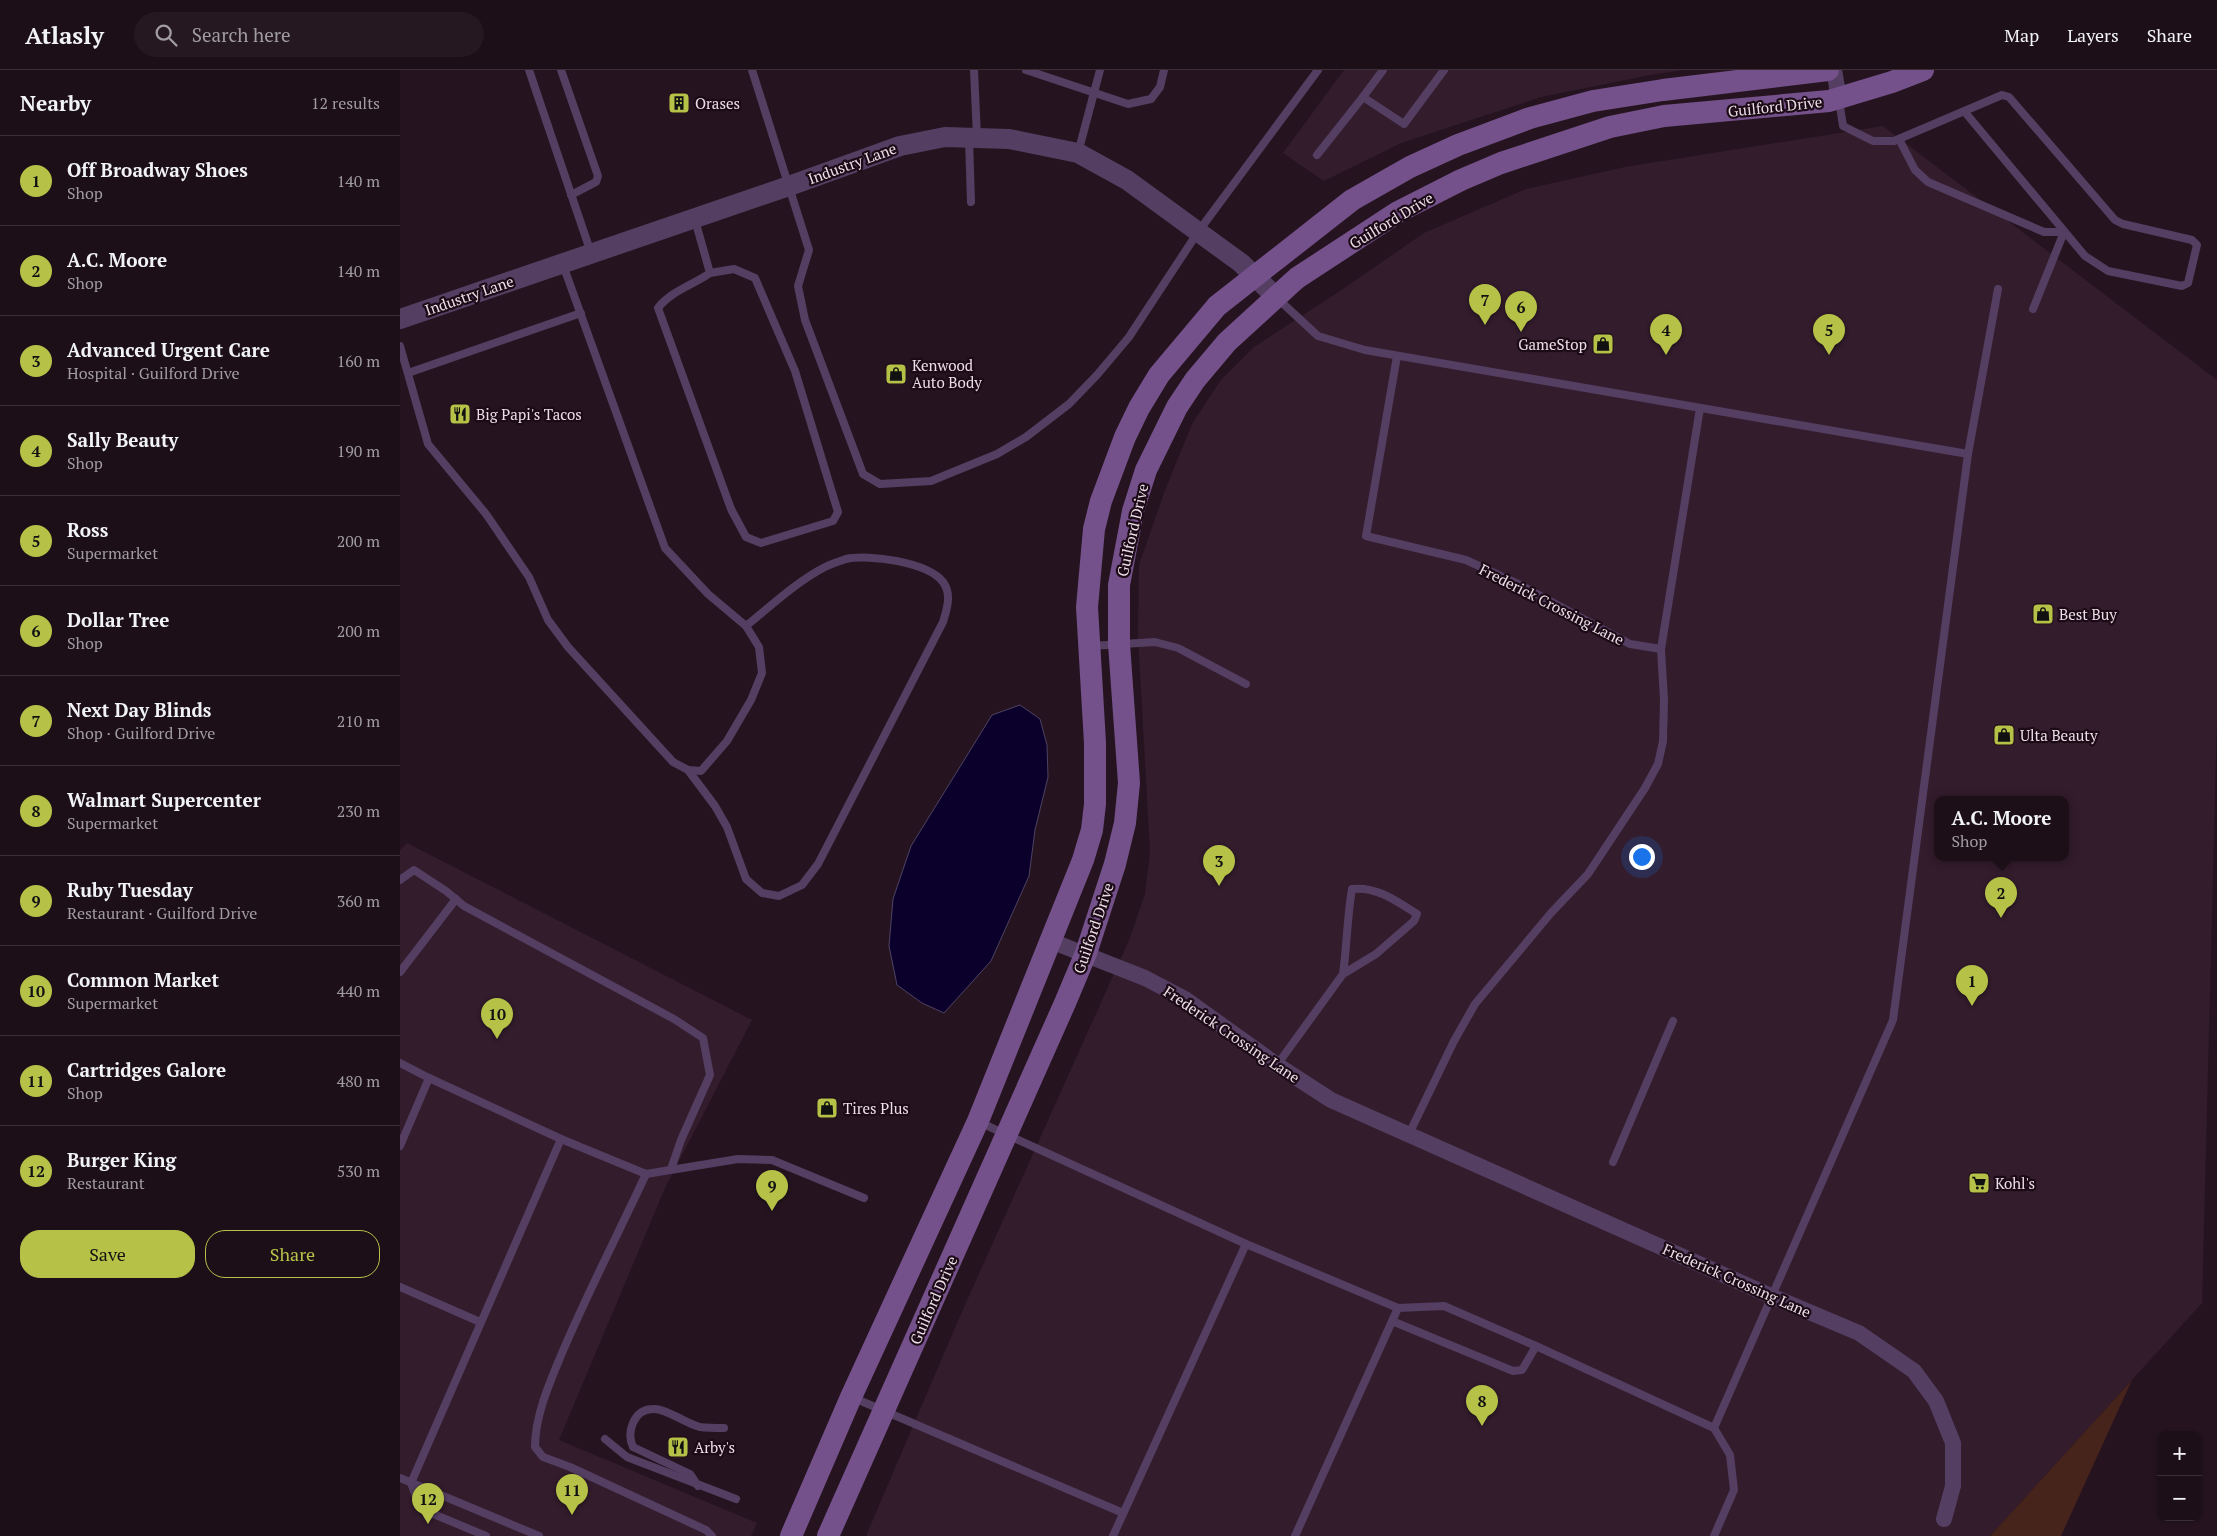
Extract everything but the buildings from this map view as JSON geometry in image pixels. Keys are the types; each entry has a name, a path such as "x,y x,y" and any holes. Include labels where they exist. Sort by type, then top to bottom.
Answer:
{"main road":[{"name":"Guilford Drive","path":"791,1536 851,1397 978,1121 1083,860 1092,830 1095,804 1095,743 1087,607 1094,529 1101,501 1125,437 1139,408 1159,375 1217,306 1336,212 1378,184 1458,145 1530,118 1593,101 1663,90 1828,70"},
{"name":"Guilford Drive","path":"828,1536 1086,954 1115,864 1125,823 1129,783 1119,644 1120,585 1125,544 1132,511 1146,470 1160,438 1195,380 1227,342 1297,278 1398,212 1461,180 1510,160 1610,127 1664,116 1784,106 1839,98 1892,82 1923,70"}],"street":[{"path":"1834,70 1839,98"},
{"name":"Industry Lane","path":"400,319 789,186 900,146 946,136 1010,138 1078,153 1126,180 1198,232 1255,277 1276,297"},
{"name":"Frederick Crossing Lane","path":"1051,941 1145,978 1186,999 1277,1065 1331,1100 1771,1296 1859,1333 1914,1371 1936,1401 1953,1443 1953,1486 1944,1519"}],"lane":[{"path":"529,70 591,253"},
{"path":"561,70 598,176 596,182 571,195"},
{"path":"752,70 808,250 798,286 805,320 864,474 880,484 931,481 997,454 1026,437 1069,404 1098,375 1129,337 1198,232 1318,70"},
{"path":"971,202 974,70"},
{"path":"1026,70 1128,104 1151,99 1160,87 1164,70"},
{"path":"1078,153 1100,70"},
{"path":"1317,155 1383,70"},
{"path":"1363,97 1404,124 1444,70"},
{"path":"1839,98 1843,126 1873,141 1894,141 1964,111 2002,95 2009,97 2115,220 2123,224 2192,240 2197,245 2188,283 2182,286 2108,271 2085,256 1964,111"},
{"path":"1899,139 1915,170 1928,182 2044,232 2064,232"},
{"path":"694,218 710,273"},
{"path":"2034,309 2064,232"},
{"path":"400,346 428,444 486,514 530,577 548,620 568,647 673,762 688,770 701,771 727,741 751,700 762,673 759,647 746,626 708,594 664,548 563,263"},
{"path":"734,269 755,278 795,371 838,512 833,521 761,543 746,537 731,510 658,308 666,297 698,282 710,273 734,269"},
{"path":"1714,1428 1893,1020 1968,454 1998,289"},
{"path":"1276,297 1318,336 1365,350 1968,454"},
{"path":"408,373 580,313"},
{"name":"Frederick Crossing Lane","path":"1397,356 1366,536 1466,560 1520,585 1630,644 1661,649"},
{"path":"1409,1134 1454,1041 1475,1004 1551,914 1588,874 1645,788 1658,764 1664,741 1661,649 1700,408"},
{"path":"688,770 714,806 726,827 746,879 762,893 778,896 802,885 818,864 943,622 949,603 944,583 929,570 893,559 848,559 825,567 801,583 746,626"},
{"path":"1089,646 1155,642 1178,648 1246,684"},
{"path":"400,880 414,870 464,906 674,1018 703,1038 710,1074 681,1140 671,1169"},
{"path":"1277,1065 1343,974 1376,954 1414,921 1417,914 1387,895 1360,888 1352,889 1346,922 1348,937 1343,974"},
{"path":"400,972 456,900"},
{"path":"1612,1162 1673,1021"},
{"path":"400,1063 561,1139 646,1174 738,1159 772,1160 864,1198"},
{"path":"400,1146 429,1078"},
{"path":"978,1121 1246,1244 1398,1308 1444,1306 1714,1428 1730,1455 1734,1490 1714,1536"},
{"path":"486,1536 431,1513 419,1505 411,1483 561,1139"},
{"path":"646,1174 578,1316 552,1378 535,1432 535,1447 544,1457 570,1467 706,1530 712,1536"},
{"path":"1113,1536 1246,1244"},
{"path":"400,1287 480,1322"},
{"path":"1295,1536 1398,1308"},
{"path":"1392,1321 1513,1370 1522,1370 1536,1346"},
{"path":"851,1397 1123,1513"},
{"path":"698,1486 690,1474 632,1447 629,1440 634,1420 643,1411 654,1408 700,1427 724,1428"},
{"path":"605,1439 627,1457 698,1486 736,1499"},
{"path":"400,1478 540,1536"}],"shaded area":[{"path":"1344,70 1683,70 1541,97 1401,143 1324,181 1283,153"},
{"path":"1883,126 2217,380 2217,716 2202,1303 1990,1536 866,1536 960,1316 1130,938 1145,894 1150,852 1138,636 1139,565 1164,493 1192,424 1220,381 1254,347 1424,233 1526,189 1625,167"},
{"path":"1020,705 1040,719 1047,745 1048,777 1035,830 1029,876 991,961 944,1013 922,1003 897,985 889,946 893,899 911,846 992,715"},
{"path":"407,843 752,1020 665,1188 559,1440 757,1523 751,1536 400,1536 400,850"},
{"path":"2132,1380 2061,1536 1990,1536"}],"place":[{"name":"Orases","path":"679,103"},
{"name":"Next Day Blinds","path":"1485,325"},
{"name":"Dollar Tree","path":"1521,332"},
{"name":"GameStop","path":"1603,344"},
{"name":"Sally Beauty","path":"1666,355"},
{"name":"Ross","path":"1829,355"},
{"name":"Kenwood Auto Body","path":"896,374"},
{"name":"Big Papi's Tacos","path":"460,414"},
{"name":"Best Buy","path":"2043,614"},
{"name":"Ulta Beauty","path":"2004,735"},
{"name":"Advanced Urgent Care","path":"1219,886"},
{"name":"A.C. Moore","path":"2001,918"},
{"name":"Off Broadway Shoes","path":"1972,1006"},
{"name":"Common Market","path":"497,1039"},
{"name":"Tires Plus","path":"827,1108"},
{"name":"Kohl's","path":"1979,1183"},
{"name":"Ruby Tuesday","path":"772,1211"},
{"name":"Walmart Supercenter","path":"1482,1426"},
{"name":"Arby's","path":"678,1447"},
{"name":"Cartridges Galore","path":"572,1515"},
{"name":"Burger King","path":"428,1524"}]}
